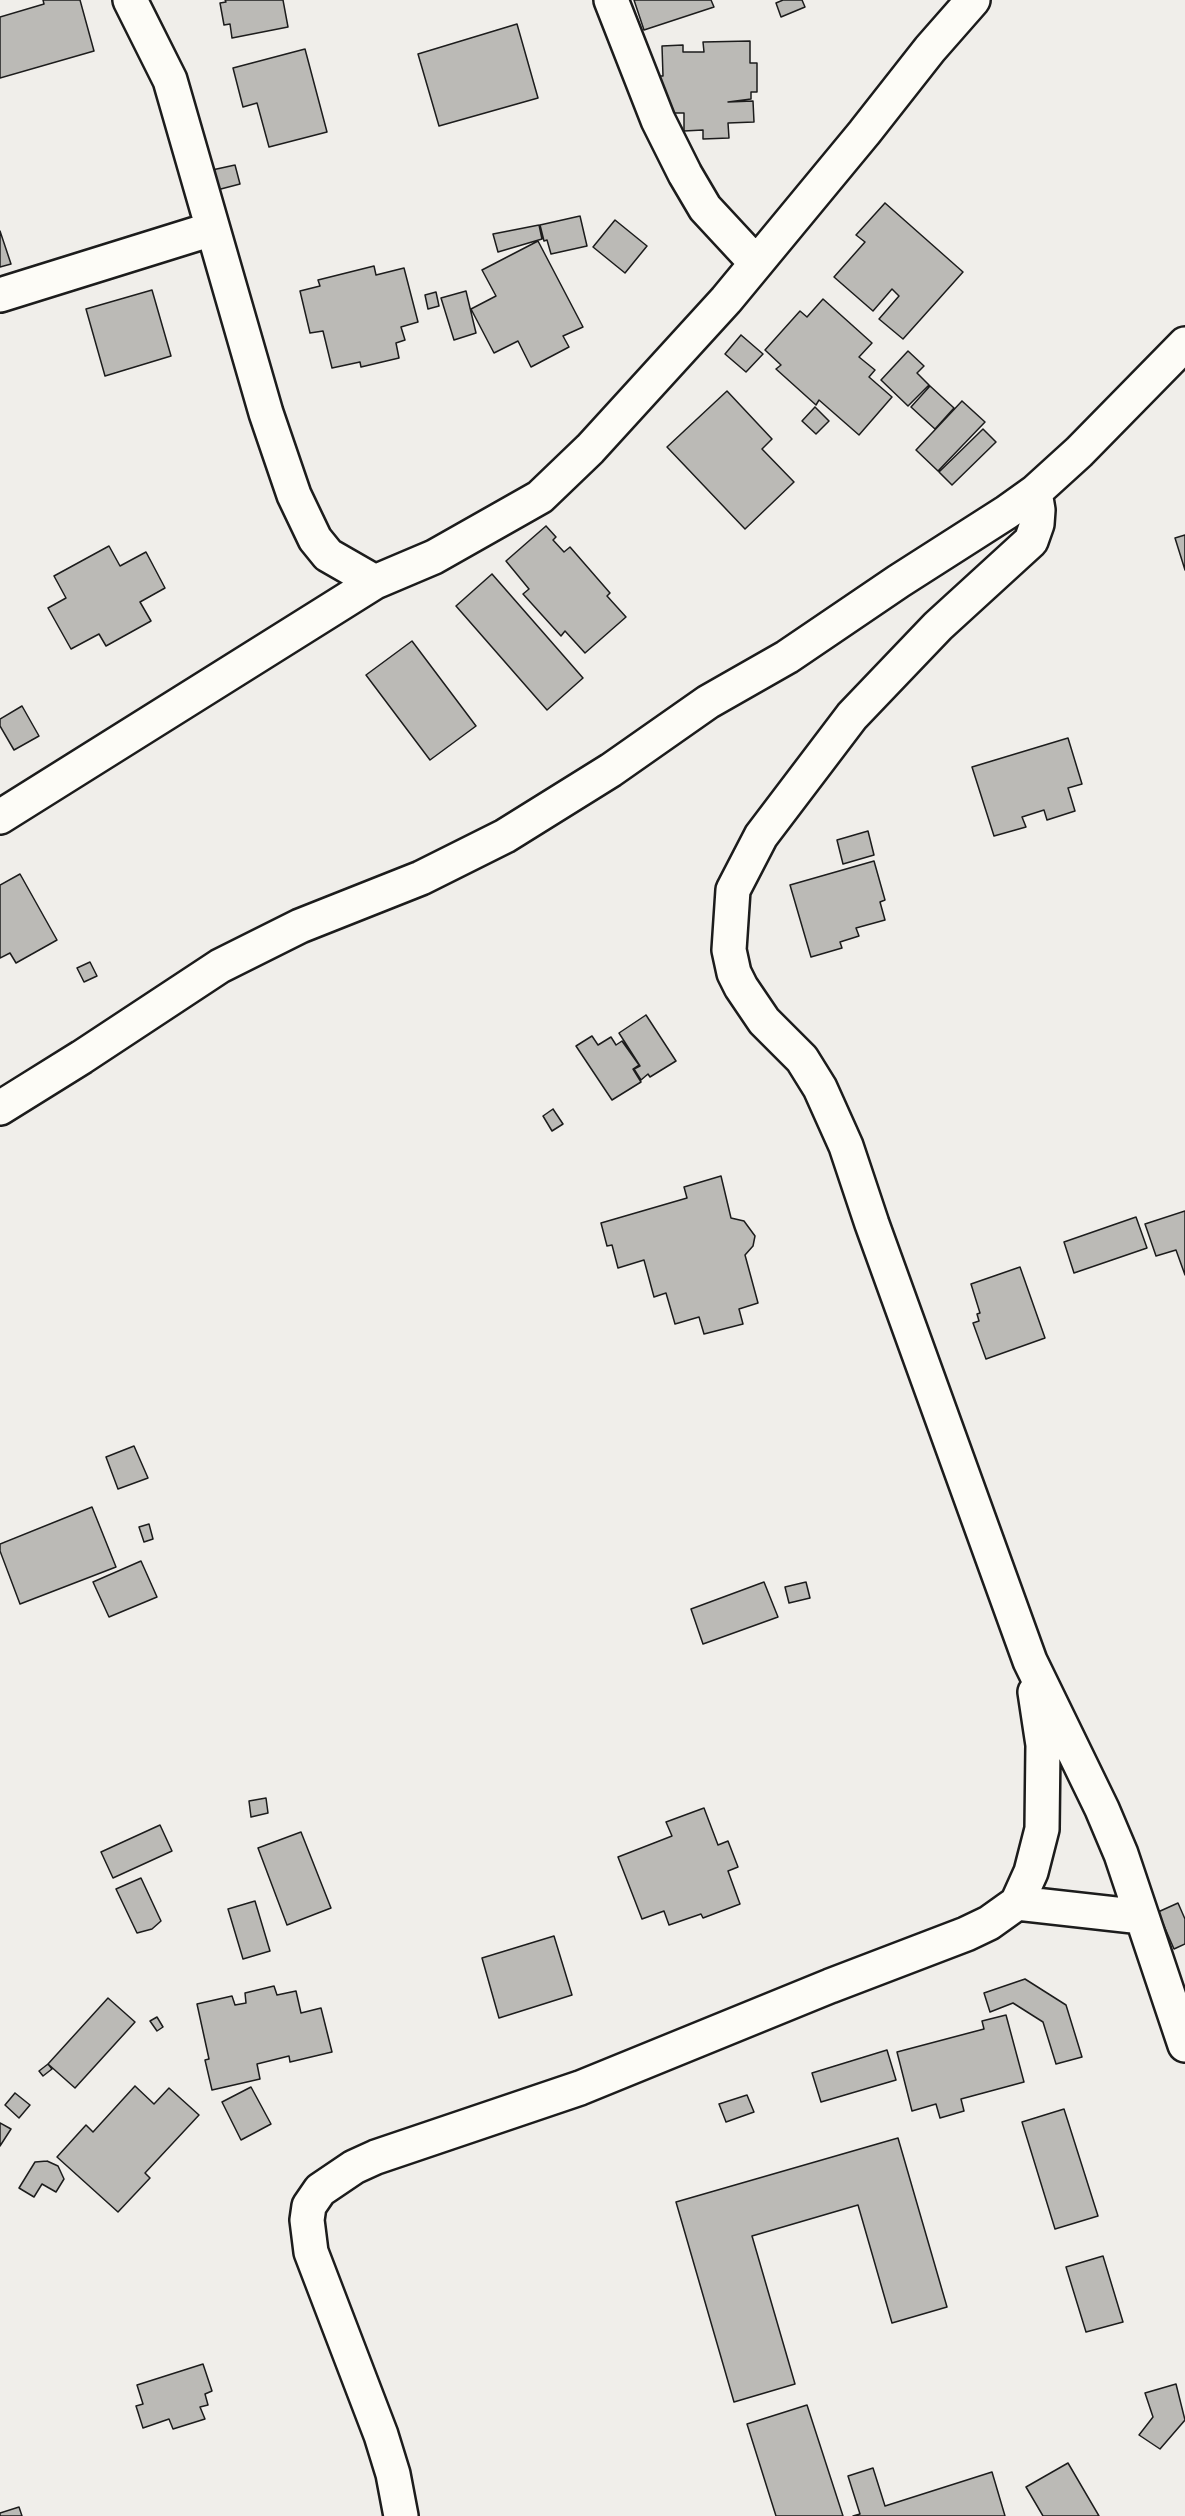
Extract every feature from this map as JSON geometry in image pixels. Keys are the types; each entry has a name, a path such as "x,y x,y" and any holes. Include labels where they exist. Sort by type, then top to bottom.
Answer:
{"street":[{"path":"130,0 170,80 266,413 304,520 328,555 375,582"},
{"path":"611,0 658,120 685,174 705,208 756,263"},
{"path":"0,817 375,582 434,557 540,497 590,449 726,300 930,49 973,0"},
{"path":"0,295 212,229"},
{"path":"0,1108 220,966 300,926 421,878 479,849 540,815 611,770 708,702 788,657 1035,492 1104,428 1185,344"},
{"path":"1035,492 1038,510 1037,524 1031,541 938,626 852,716 761,836 733,890 729,950 734,973 741,987 764,1021 802,1059 820,1088 842,1137 1030,1661 1122,1854 1185,2045"},
{"path":"401,2516 393,2474 381,2435 311,2252 307,2220 309,2206 320,2190 354,2167 376,2157 580,2088 830,1986 966,1934 989,1923 1017,1904 1031,1872 1042,1829 1043,1745 1030,1661"},
{"path":"1017,1904 1142,1917"}],"building":[{"path":"43,0 80,0 94,51 0,78 0,17 44,4"},
{"path":"225,0 283,0 288,27 232,38 230,24 224,25 220,3 226,2"},
{"path":"634,0 711,0 714,7 644,30"},
{"path":"783,0 802,0 805,7 781,17 776,3"},
{"path":"517,24 538,98 439,126 418,54"},
{"path":"750,41 750,63 757,63 757,92 751,92 751,99 728,102 753,101 754,122 728,123 729,138 703,139 703,130 684,131 684,113 663,113 654,76 663,76 662,46 683,45 683,52 704,52 703,42"},
{"path":"305,49 327,132 269,147 257,103 243,107 233,68"},
{"path":"235,165 240,184 217,190 212,170"},
{"path":"885,203 963,272 903,339 879,319 899,296 892,289 873,311 834,277 865,242 856,235"},
{"path":"580,216 587,246 551,254 547,240 544,241 540,225"},
{"path":"615,220 647,246 625,273 593,247"},
{"path":"539,225 542,239 498,252 493,234"},
{"path":"0,231 11,264 0,267"},
{"path":"538,241 583,327 563,336 569,347 531,367 518,341 494,353 471,309 496,296 482,270"},
{"path":"374,266 376,275 404,268 418,322 401,327 405,340 396,343 399,358 361,367 360,362 332,368 323,331 310,333 300,291 320,286 318,280"},
{"path":"152,290 171,356 105,376 86,309"},
{"path":"466,291 476,333 454,340 441,298"},
{"path":"436,292 439,306 428,309 425,295"},
{"path":"823,299 872,343 859,357 875,370 869,377 892,397 859,435 819,400 816,405 776,369 781,365 765,350 800,311 807,317"},
{"path":"741,335 763,354 746,372 725,354"},
{"path":"908,351 924,366 917,373 929,385 908,406 881,380"},
{"path":"930,386 954,408 935,429 911,407"},
{"path":"727,391 772,439 762,449 794,482 745,529 667,447"},
{"path":"962,401 985,422 938,471 916,450"},
{"path":"815,407 829,421 816,434 802,421"},
{"path":"983,429 996,442 952,485 939,472"},
{"path":"546,526 556,537 553,540 564,552 570,547 610,593 607,596 626,617 585,653 565,631 561,636 523,594 529,589 506,561"},
{"path":"1185,535 1185,570 1175,538"},
{"path":"109,546 120,566 146,552 165,588 140,602 151,621 106,646 99,634 71,649 48,608 66,598 54,576"},
{"path":"492,574 583,678 547,710 456,606"},
{"path":"412,641 476,726 430,760 366,675"},
{"path":"22,706 39,736 14,750 0,726 0,719"},
{"path":"1068,738 1082,784 1068,788 1075,811 1047,820 1044,810 1022,817 1026,827 994,836 972,767"},
{"path":"868,831 874,855 843,864 837,840"},
{"path":"874,861 885,900 880,902 885,920 856,928 859,936 840,942 842,948 811,957 790,885"},
{"path":"20,874 57,940 16,963 10,953 0,958 0,885"},
{"path":"90,962 97,976 84,982 77,968"},
{"path":"646,1015 676,1061 650,1077 648,1074 641,1080 634,1069 640,1066 619,1033"},
{"path":"592,1036 598,1045 611,1037 616,1045 622,1041 639,1065 633,1069 641,1082 612,1100 576,1046"},
{"path":"553,1109 563,1124 552,1131 543,1116"},
{"path":"721,1176 731,1218 744,1221 755,1236 753,1246 745,1255 758,1303 739,1309 743,1324 704,1334 699,1317 675,1324 666,1293 654,1297 644,1260 618,1268 612,1245 607,1246 601,1223 687,1198 684,1187"},
{"path":"1185,1211 1185,1275 1176,1250 1156,1256 1145,1224"},
{"path":"1136,1217 1147,1248 1074,1273 1064,1242"},
{"path":"1020,1267 1045,1338 986,1359 973,1323 979,1321 977,1314 980,1313 971,1284"},
{"path":"134,1446 148,1478 118,1489 106,1457"},
{"path":"92,1507 116,1567 20,1604 0,1551 0,1544"},
{"path":"149,1524 153,1539 144,1542 139,1527"},
{"path":"141,1561 157,1597 109,1617 93,1582"},
{"path":"764,1582 778,1617 703,1644 691,1609"},
{"path":"806,1582 810,1598 789,1603 785,1587"},
{"path":"266,1798 268,1813 251,1817 249,1801"},
{"path":"704,1808 718,1845 728,1841 738,1867 728,1871 740,1904 703,1918 701,1914 669,1925 664,1911 642,1919 618,1857 672,1836 666,1822"},
{"path":"160,1825 172,1851 113,1878 101,1852"},
{"path":"301,1832 331,1908 287,1925 258,1848"},
{"path":"141,1878 161,1921 152,1929 137,1933 116,1889"},
{"path":"255,1901 270,1951 243,1959 228,1909"},
{"path":"1178,1903 1185,1919 1185,1944 1174,1949 1158,1912"},
{"path":"554,1936 572,1995 499,2018 482,1958"},
{"path":"1025,1979 1066,2005 1082,2057 1056,2064 1043,2022 1013,2003 990,2012 984,1993"},
{"path":"274,1986 277,1995 296,1991 301,2013 321,2008 332,2052 290,2062 289,2056 257,2064 260,2079 212,2090 205,2060 209,2059 197,2004 232,1996 235,2005 246,2003 245,1993"},
{"path":"108,1998 135,2022 75,2088 48,2064"},
{"path":"1006,2015 1024,2082 961,2099 964,2111 940,2118 936,2104 912,2111 897,2052 984,2029 982,2021"},
{"path":"157,2017 163,2027 157,2031 150,2021"},
{"path":"887,2050 896,2080 821,2102 812,2073"},
{"path":"48,2064 52,2069 43,2076 39,2071"},
{"path":"135,2086 154,2104 169,2088 199,2115 145,2173 150,2178 118,2212 57,2157 86,2125 93,2132"},
{"path":"251,2087 271,2124 241,2140 222,2102"},
{"path":"15,2093 30,2105 19,2118 5,2105"},
{"path":"747,2095 754,2112 726,2122 719,2104"},
{"path":"1064,2109 1098,2216 1055,2229 1022,2122"},
{"path":"0,2123 11,2129 0,2146"},
{"path":"898,2138 947,2307 892,2323 858,2205 752,2236 795,2384 734,2402 676,2202"},
{"path":"47,2161 58,2166 64,2179 56,2192 42,2184 34,2197 19,2188 35,2162"},
{"path":"1103,2256 1123,2322 1086,2332 1066,2267"},
{"path":"203,2364 212,2391 205,2394 208,2405 200,2407 205,2419 173,2429 169,2419 143,2428 136,2406 143,2404 137,2385"},
{"path":"1176,2384 1185,2420 1160,2449 1139,2435 1153,2417 1145,2393"},
{"path":"807,2405 843,2516 776,2516 747,2424"},
{"path":"1068,2463 1099,2516 1043,2516 1026,2487"},
{"path":"873,2468 885,2506 992,2472 1005,2516 853,2516 860,2514 848,2476"},
{"path":"19,2507 22,2516 0,2516 0,2513"}]}
